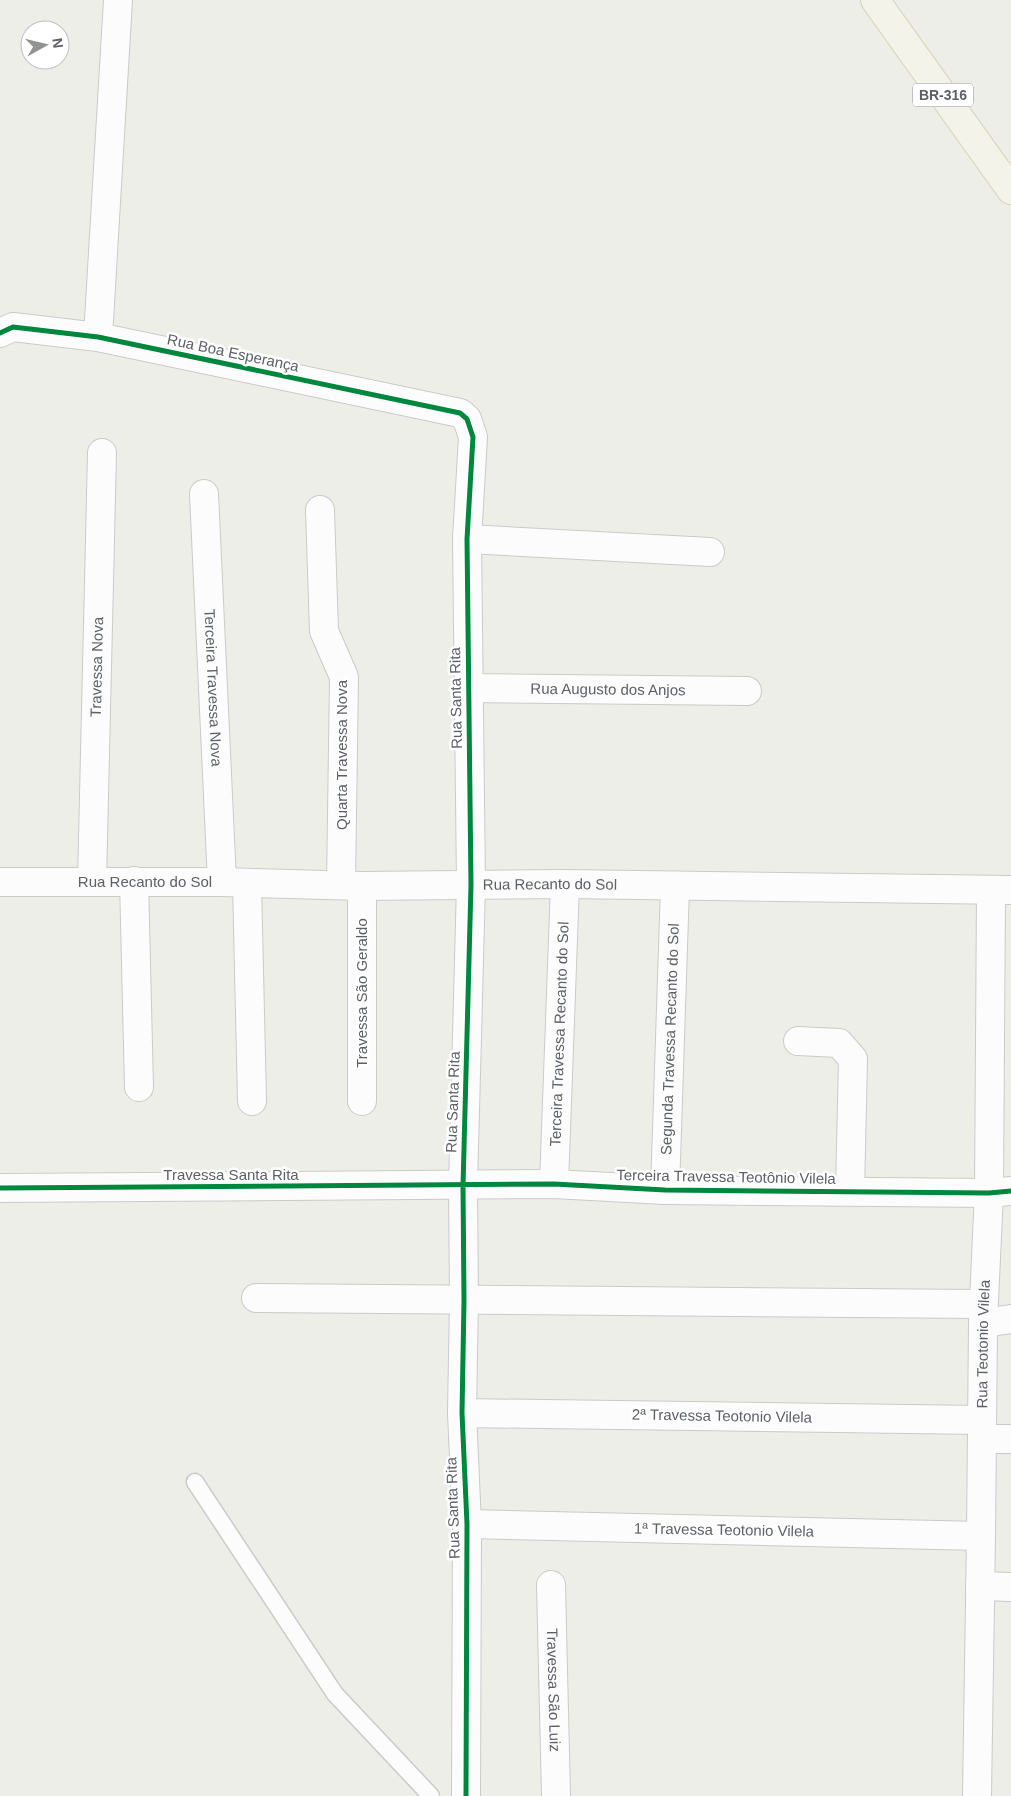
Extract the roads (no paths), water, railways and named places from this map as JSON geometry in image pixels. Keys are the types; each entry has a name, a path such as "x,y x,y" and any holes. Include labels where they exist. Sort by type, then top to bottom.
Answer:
{"main road":[{"name":"BR-316","path":"875,0 1011,190"}],"street":[{"path":"98,337 118,0"},
{"name":"Rua Boa Esperança","path":"0,333 13,327 98,337 460,413"},
{"name":"Rua Santa Rita","path":"460,413 467,419 473,437 466,539 471,884 463,1186 464,1300 462,1412 467,1524 466,1796"},
{"name":"Travessa Nova","path":"92,882 102,453"},
{"name":"Terceira Travessa Nova","path":"204,494 252,1101"},
{"name":"Quarta Travessa Nova","path":"320,510 324,631 344,677 351,885"},
{"path":"466,539 710,552"},
{"name":"Rua Augusto dos Anjos","path":"468,688 747,692"},
{"name":"Rua Recanto do Sol","path":"0,882 235,882 351,885 565,884 1001,890"},
{"path":"134,882 138,1087"},
{"name":"Terceira Travessa Recanto do Sol","path":"554,1184 565,884"},
{"name":"Travessa São Geraldo","path":"351,885 362,1101"},
{"name":"Segunda Travessa Recanto do Sol","path":"665,1190 675,887"},
{"name":"Rua Teotonio Vilela","path":"977,1796 983,1313 1000,1192 1001,890"},
{"name":"Terceira Travessa Teotônio Vilela","path":"798,1041 839,1043 854,1059 850,1191"},
{"name":"Terceira Travessa Teotônio Vilela","path":"463,1186 554,1184 665,1190 1000,1192"},
{"name":"Travessa Santa Rita","path":"0,1188 463,1186"},
{"path":"256,1298 464,1300 983,1313 1011,1319"},
{"name":"2ª Travessa Teotonio Vilela","path":"462,1412 982,1430 1011,1439"},
{"name":"1ª Travessa Teotonio Vilela","path":"467,1524 981,1536"},
{"name":"Travessa São Luiz","path":"551,1585 556,1796"},
{"path":"980,1586 1011,1587"}],"lane":[{"path":"194,1482 335,1694 431,1796"}]}
